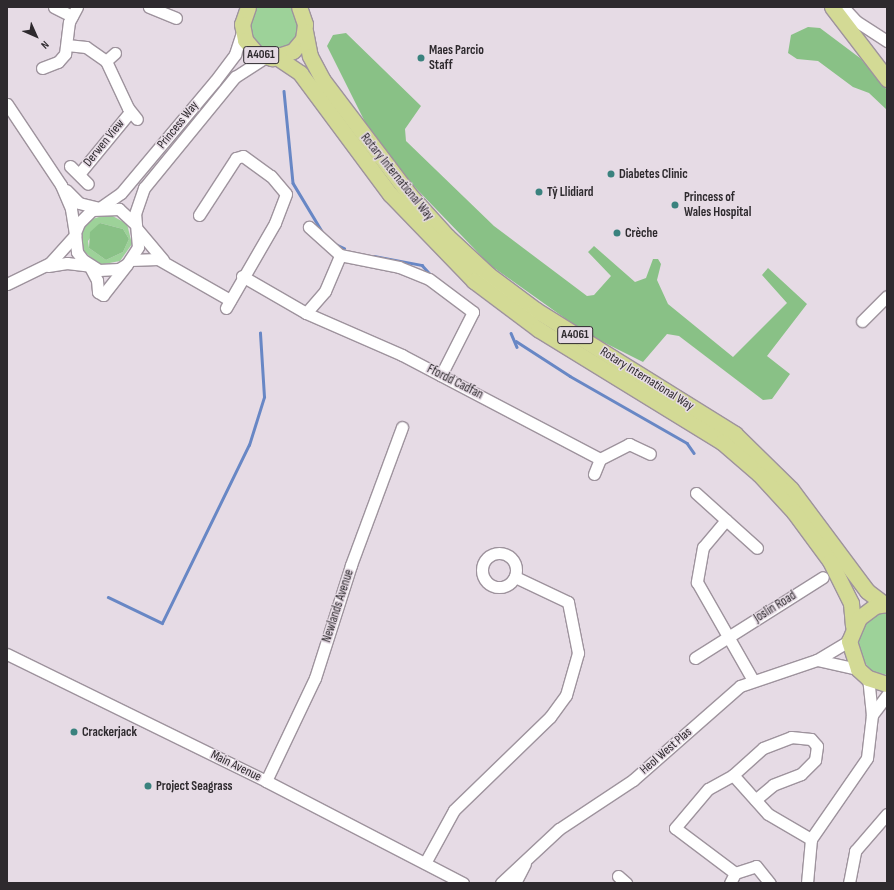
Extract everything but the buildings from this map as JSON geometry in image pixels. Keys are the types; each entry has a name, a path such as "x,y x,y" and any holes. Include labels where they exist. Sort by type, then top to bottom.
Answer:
{"main road":[{"name":"A4061","path":"244,10 242,32 250,48 272,57 296,48 305,31 299,7"},
{"path":"822,7 876,64"},
{"path":"832,7 853,30 887,79"},
{"name":"Rotary International Way","path":"305,31 310,56 320,75 404,188 447,236 490,275 536,310 735,434 791,489 868,591 886,604"},
{"name":"Rotary International Way","path":"272,57 300,72 395,199 474,281 538,329 722,442 759,474 794,512 834,566 851,602 851,634 863,674"},
{"path":"851,634 866,611 886,604"},
{"path":"863,674 887,684"}],"street":[{"path":"54,7 74,12 67,46 63,57 46,67 54,76"},
{"path":"149,7 172,13"},
{"path":"842,7 856,21 887,41"},
{"name":"Princess Way","path":"42,268 59,255 75,234 84,216 122,193 215,80 234,54 242,32"},
{"name":"Derwen View","path":"67,46 86,47 106,61 134,116 78,174"},
{"path":"106,61 115,53"},
{"name":"Princess Way","path":"90,266 98,292 103,295 129,262 138,247 136,204 144,188 235,77 272,57"},
{"path":"7,104 61,185 79,203 119,209 136,226 165,262 228,304 242,276 275,223 286,194 271,176 243,156 236,158 199,216"},
{"name":"Derwen View","path":"70,166 88,184"},
{"path":"61,185 71,210 77,252 90,266"},
{"path":"309,227 340,255 399,267 422,276 473,312 441,375"},
{"path":"306,313 325,291 340,255"},
{"path":"7,284 42,268 67,263 90,266 109,271 129,262 146,257 165,262"},
{"name":"Ffordd Cadfan","path":"242,276 306,313 441,375 600,459"},
{"path":"862,321 887,296"},
{"name":"Newlands Avenue","path":"266,781 315,678 351,565 402,427"},
{"path":"594,474 600,459 629,444 650,454"},
{"path":"696,493 757,548"},
{"path":"726,520 703,547 697,569 702,596 753,680"},
{"path":"425,863 454,810 550,717 566,695 578,653 568,602 515,577"},
{"name":"Joslin Road","path":"695,658 724,632 823,577"},
{"name":"Heol West Plas","path":"501,883 513,869 525,863 559,829 633,780 740,686 753,680 817,660 851,634"},
{"name":"Main Avenue","path":"7,654 266,781 463,883"},
{"name":"Heol West Plas","path":"817,660 863,674"},
{"path":"807,883 811,839 861,765 862,744 867,739 872,715 863,674"},
{"path":"872,715 887,695"},
{"path":"755,800 773,785 801,774 815,760 817,746 810,739 791,737 763,748 733,775 708,789 675,828 733,878 756,866 770,883"},
{"path":"733,775 768,814 811,839"},
{"path":"849,883 855,851 887,814"},
{"name":"Heol West Plas","path":"515,883 525,863"}],"green space":[{"path":"255,7 293,7 300,20 296,42 277,53 257,47 247,29"},
{"path":"808,27 820,28 860,58 887,90 887,110 869,93 853,87 818,61 797,59 788,53 791,35"},
{"path":"346,33 421,106 405,129 406,141 494,226 587,296 594,295 611,276 588,252 594,246 635,282 646,278 653,259 658,259 661,264 657,280 668,304 733,357 787,303 762,275 768,268 807,304 767,356 790,374 772,399 763,400 679,336 667,334 643,362 587,334 490,265 408,180 370,132 327,46 333,35"},
{"path":"109,214 127,224 132,244 120,261 99,265 83,250 81,234 89,220","holes":["100,223 123,229 129,239 123,252 106,260 89,248 88,241"]},
{"path":"100,223 123,229 129,239 123,252 106,260 89,248 90,232"},
{"path":"887,607 887,675 871,671 856,650 858,626"}],"waterway":[{"path":"284,91 293,183 323,233"},
{"path":"335,244 344,248"},
{"path":"374,256 422,265 431,275"},
{"path":"108,597 162,623 249,445 264,397 260,333"},
{"path":"511,333 517,347"},
{"path":"516,341 570,376 687,443 694,453"}],"place":[{"name":"Maes Parcio Staff","path":"421,58"},
{"name":"Diabetes Clinic","path":"611,174"},
{"name":"Tŷ Llidiard","path":"539,192"},
{"name":"Princess of Wales Hospital","path":"675,205"},
{"name":"Crèche","path":"617,233"},
{"name":"Crackerjack","path":"74,732"},
{"name":"Project Seagrass","path":"148,786"}]}
